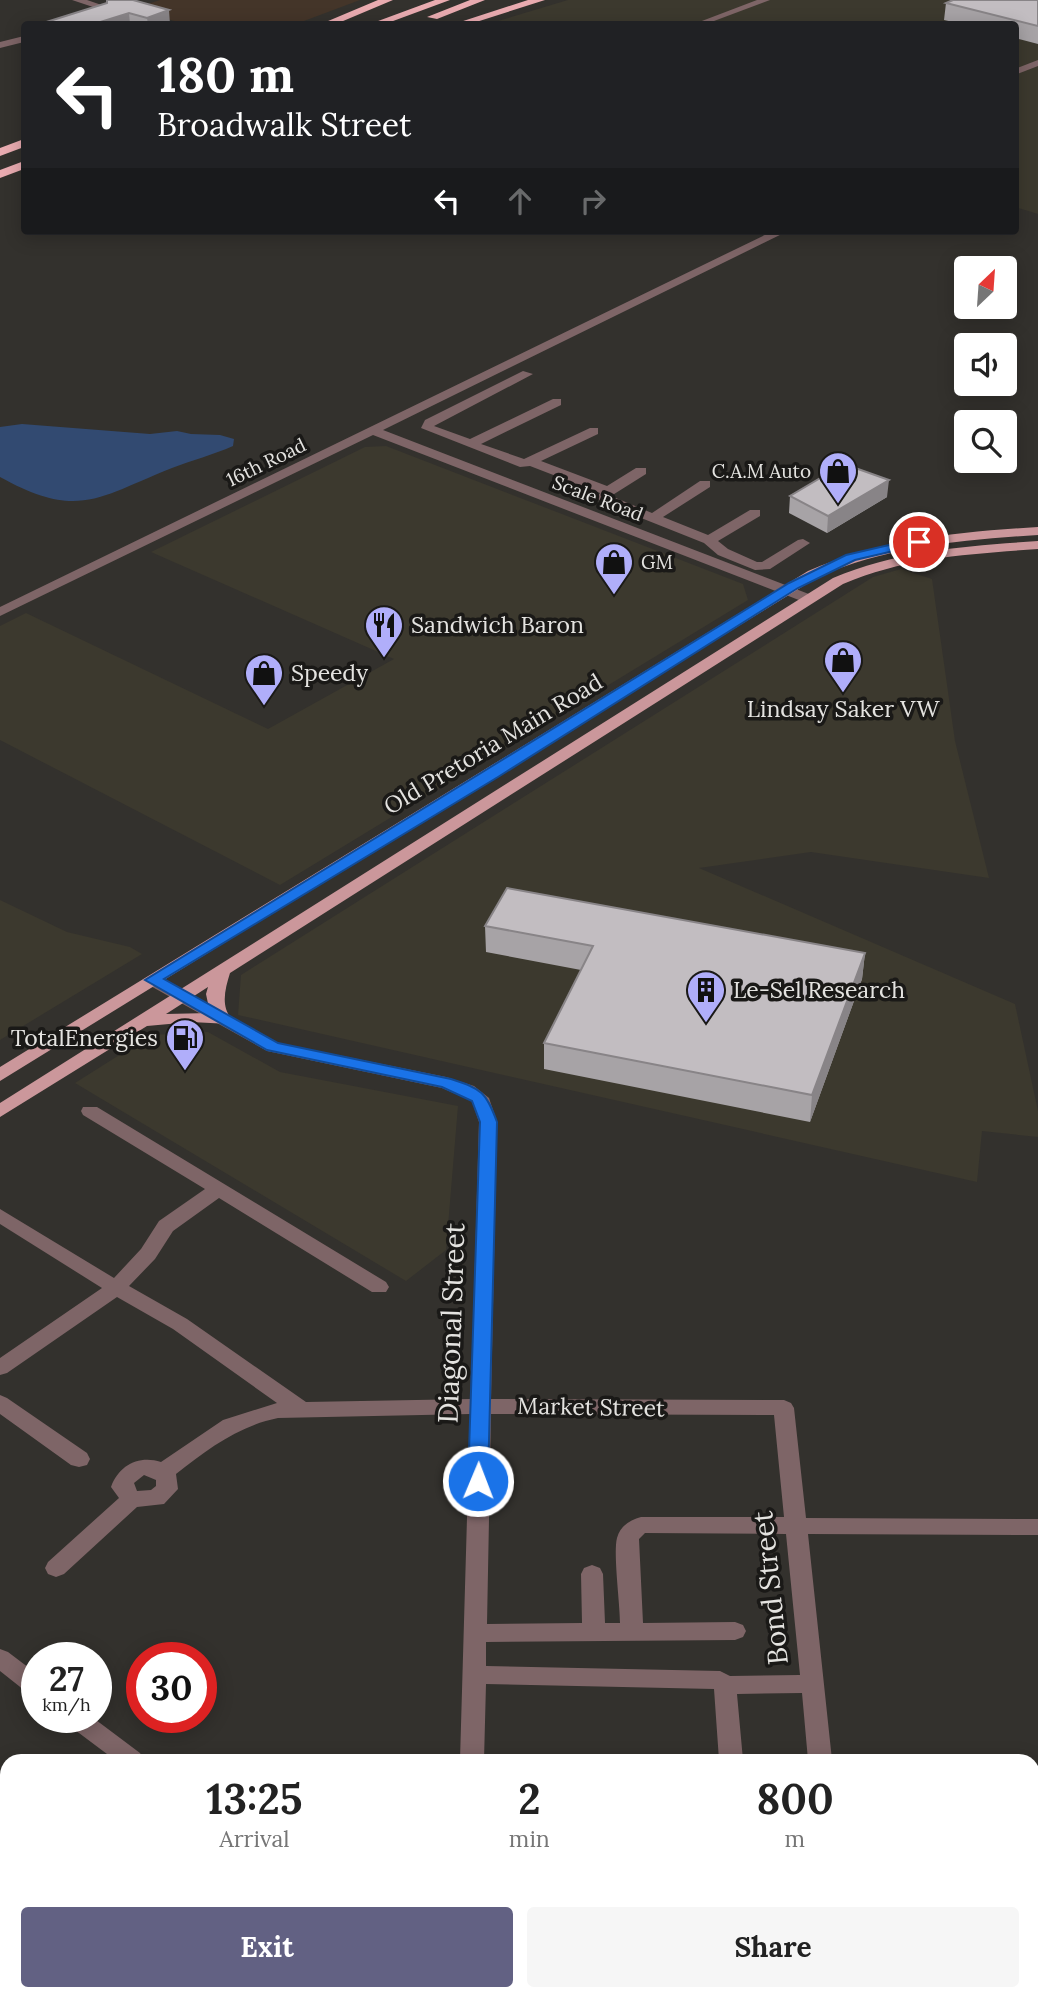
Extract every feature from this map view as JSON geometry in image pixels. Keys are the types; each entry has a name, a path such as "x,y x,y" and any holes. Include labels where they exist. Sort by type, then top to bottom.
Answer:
{"highway":[{"path":"335,21 388,0"},
{"path":"385,21 445,0"},
{"path":"420,21 480,0"},
{"path":"470,21 540,0"},
{"path":"0,152 21,144"},
{"path":"0,159 21,151"},
{"path":"0,176 21,168"}],"main road":[{"name":"Old Pretoria Main Road","path":"0,1075 505,766 784,591 823,570 872,551 919,542 1038,530"},
{"name":"Old Pretoria Main Road","path":"0,1111 851,575 888,562 941,552 1038,545"},
{"path":"142,1021 191,1017 222,1018 215,994 222,970"}],"street":[{"path":"77,0 114,11"},
{"path":"706,21 765,0"},
{"path":"95,17 125,7"},
{"path":"0,45 21,40"},
{"path":"1019,70 1038,63"},
{"name":"16th Road","path":"0,611 548,345 699,276 773,235"},
{"path":"527,374 426,425 517,464 533,463 594,431"},
{"path":"470,444 557,402"},
{"name":"Scale Road","path":"373,431 809,599"},
{"path":"533,463 608,491"},
{"path":"641,471 608,491 604,497 709,540 723,552 760,567 803,543"},
{"path":"532,493 565,475"},
{"path":"546,498 579,480"},
{"path":"654,517 705,484"},
{"path":"709,540 755,513"},
{"path":"153,980 222,1018"},
{"name":"Diagonal Street","path":"222,1018 273,1047 446,1083 468,1090 480,1098 488,1122 472,1754"},
{"path":"90,1111 379,1286"},
{"path":"0,1368 116,1288 148,1254 166,1226 218,1189"},
{"path":"0,1215 116,1288 180,1324 300,1408"},
{"path":"0,1403 79,1459"},
{"name":"Market Street","path":"56,1568 132,1499 122,1487 128,1474 146,1467 163,1472 244,1417 300,1408 784,1408"},
{"name":"Bond Street","path":"784,1408 819,1754"},
{"path":"632,1632 628,1539 632,1531 641,1525 1038,1527"},
{"path":"593,1574 594,1632"},
{"path":"474,1633 735,1631"},
{"path":"0,1658 21,1674"},
{"path":"474,1675 710,1678 725,1685 812,1684"},
{"path":"725,1685 731,1754"},
{"path":"96,1733 124,1754"}],"shaded area":[{"path":"160,0 360,0 304,21 174,21 132,9"},
{"path":"568,0 1038,0 1038,214 1019,208 1019,21 498,21"},
{"path":"386,446 743,584 748,600 280,885 0,740 0,626 26,613 268,729 394,659 151,552 365,447"},
{"path":"901,569 932,579 955,741 989,878 811,852 699,868 1015,1004 1038,1111 1038,1137 982,1131 977,1182 238,1015 241,975 873,577"},
{"path":"0,900 67,932 130,947 142,954 0,1040"},
{"path":"208,1032 280,1072 458,1106 446,1250 406,1281 75,1083 151,1035"}],"water":[{"path":"22,424 150,434 177,431 234,439 233,446 124,488 87,500 69,501 49,498 0,477 0,427"}],"building":[{"path":"107,0 133,0 169,10 147,18 129,13 104,21 50,21 107,3"},
{"path":"953,0 1038,0 1038,26 1019,21 946,3"},
{"path":"844,464 889,480 828,516 790,496"},
{"name":"Le-Sel Research","path":"507,888 865,953 812,1095 544,1043 593,946 485,926"}],"place":[{"name":"C.A.M Auto","path":"838,505"},
{"name":"GM","path":"614,596"},
{"name":"Sandwich Baron","path":"384,659"},
{"name":"Lindsay Saker VW","path":"843,694"},
{"name":"Speedy","path":"264,707"},
{"name":"Le-Sel Research","path":"706,1024"},
{"name":"TotalEnergies","path":"185,1072"}],"route":[{"path":"478,1481 488,1122 480,1098 468,1090 446,1083 273,1047 153,980 493,774 712,639 794,585 851,558 919,542"}]}
